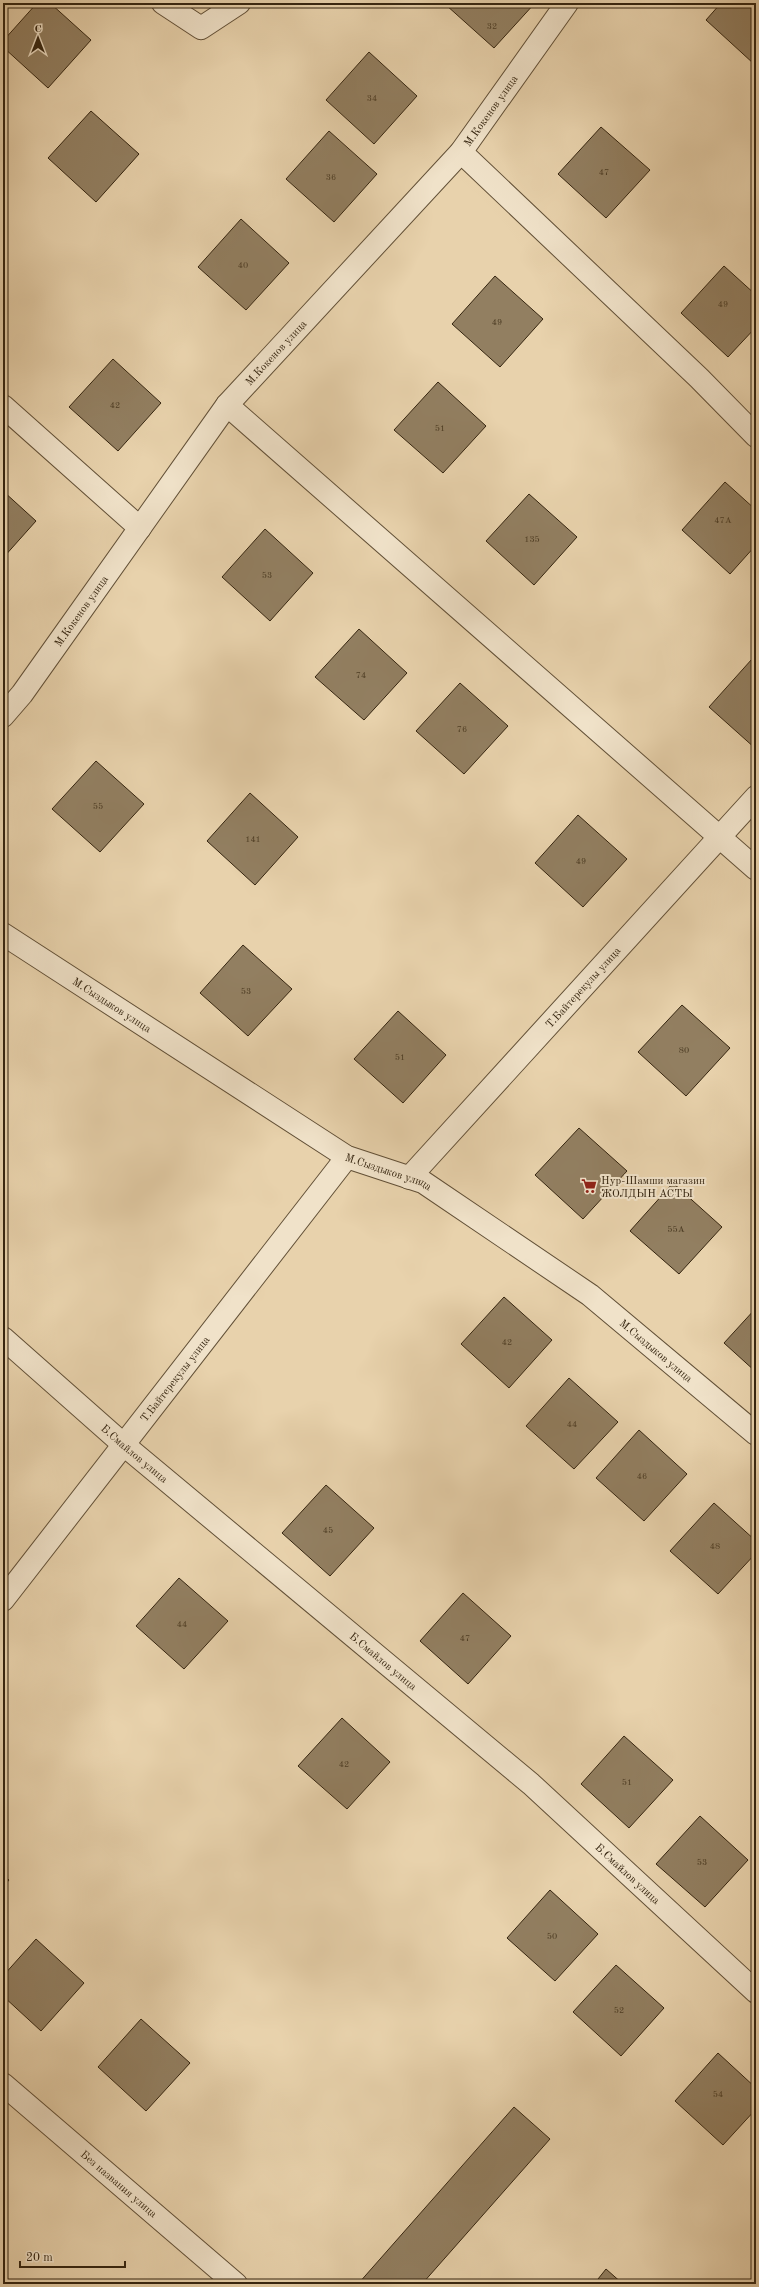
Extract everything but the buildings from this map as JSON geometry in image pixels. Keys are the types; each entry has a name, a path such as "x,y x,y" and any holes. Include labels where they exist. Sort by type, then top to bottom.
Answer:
{"street":[{"path":"163,3 201,28 239,3"},
{"name":"М.Кокенов улица","path":"3,716 22,694 227,405 460,152 567,3"},
{"path":"460,152 699,378 756,436"},
{"path":"227,405 756,869"},
{"path":"3,406 140,528"},
{"name":"Т.Байтерекулы улица","path":"409,1178 756,797"},
{"name":"М.Сыздыков улица","path":"3,934 348,1157 423,1182 590,1296 756,1434"},
{"name":"Т.Байтерекулы улица","path":"3,1600 348,1157"},
{"name":"Б.Смайлов улица","path":"3,1338 124,1445 530,1784 756,1992"},
{"name":"Без названия улица","path":"3,2084 236,2284"}],"place":[{"name":"Нур-Шамши магазин ЖОЛДЫН АСТЫ","path":"589,1186"}]}
